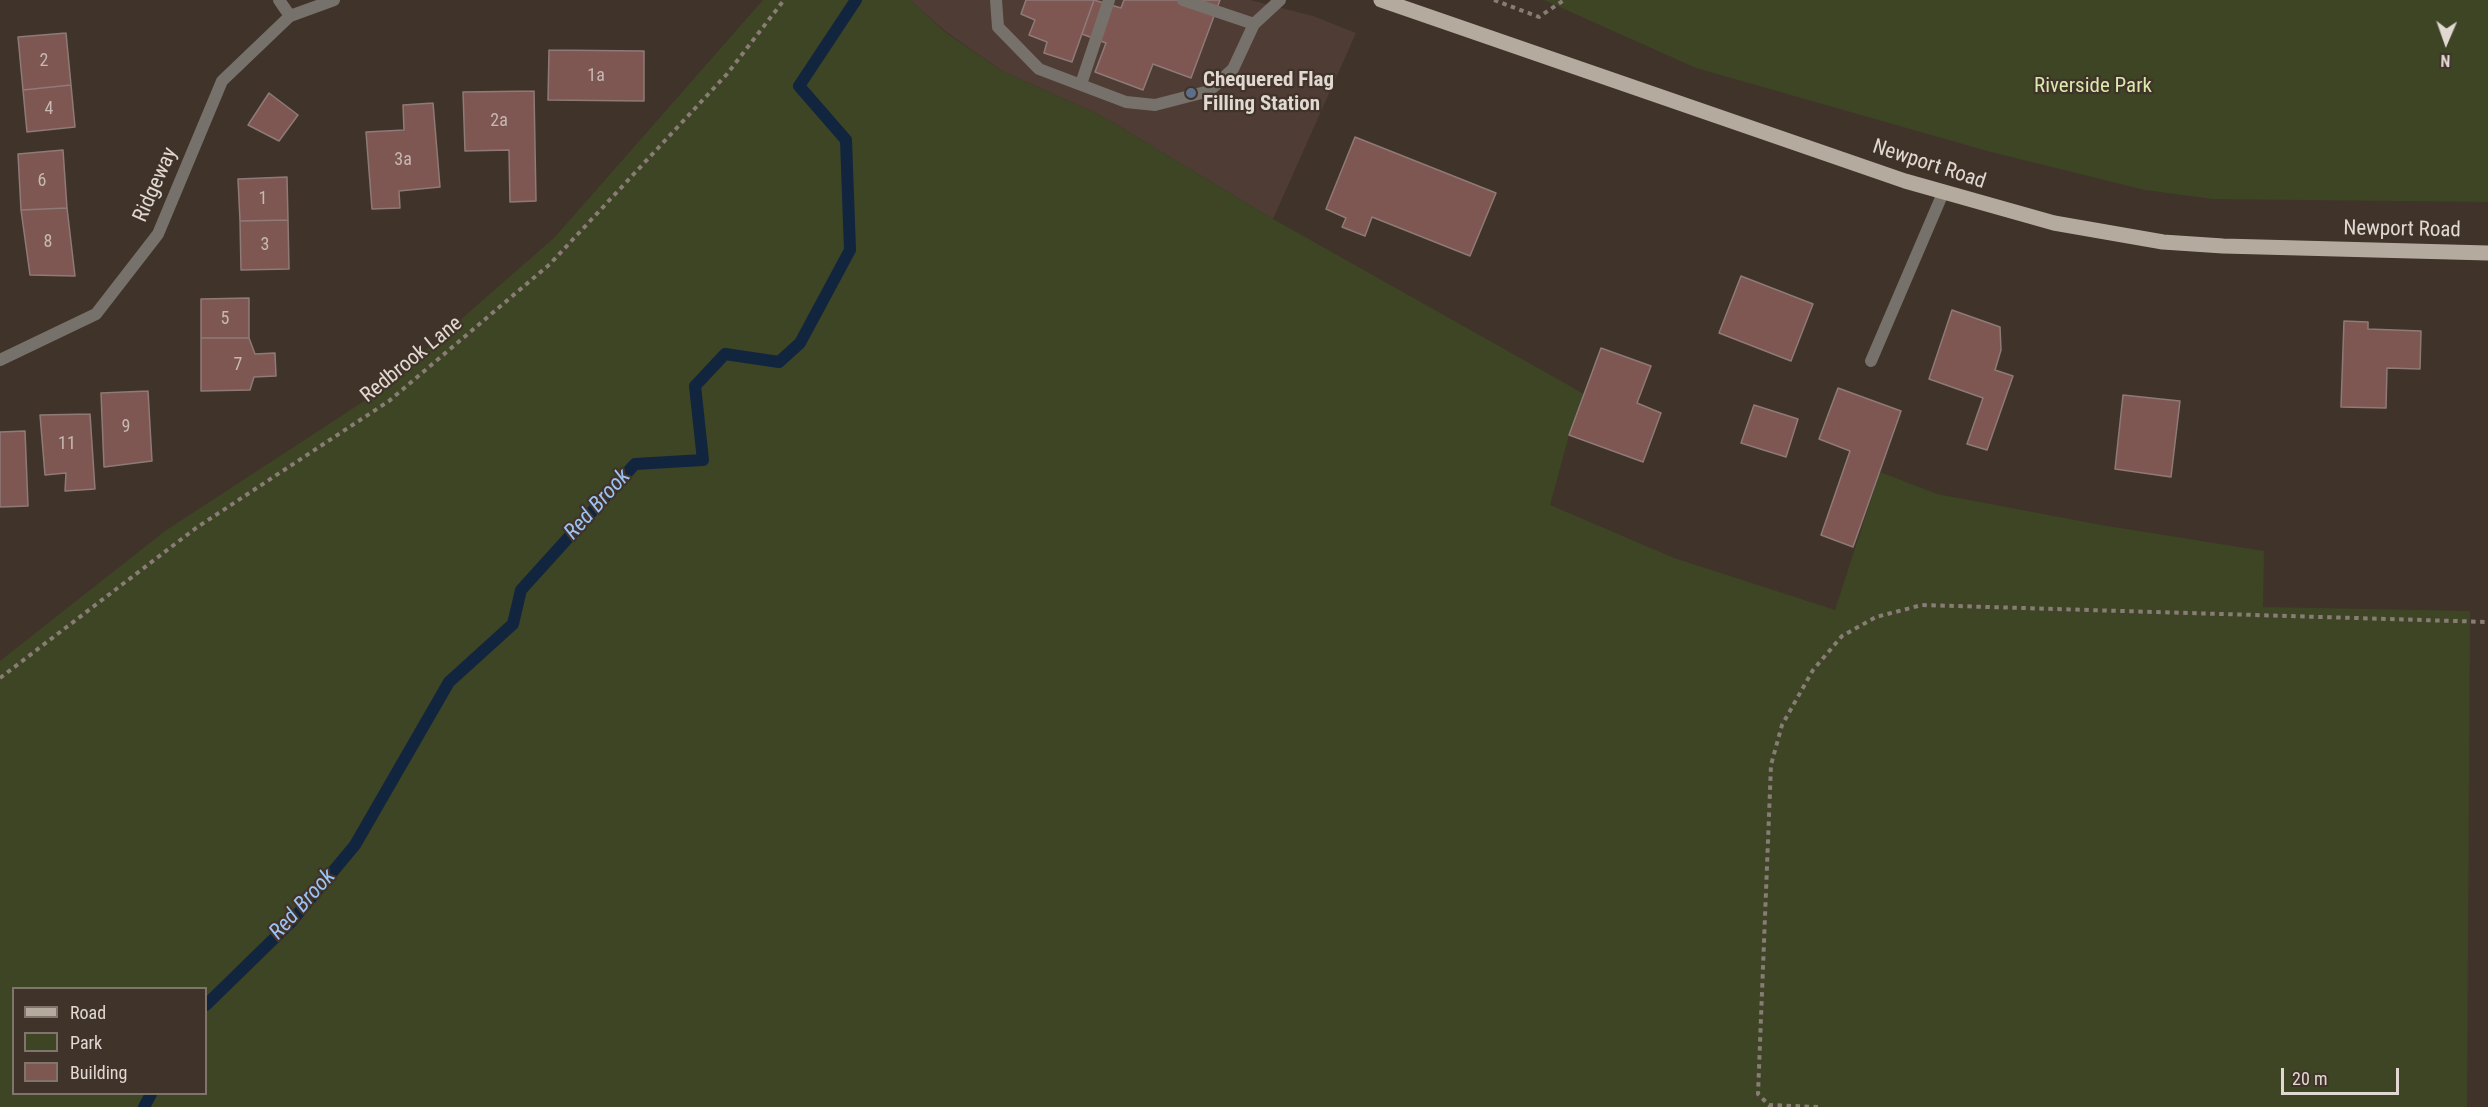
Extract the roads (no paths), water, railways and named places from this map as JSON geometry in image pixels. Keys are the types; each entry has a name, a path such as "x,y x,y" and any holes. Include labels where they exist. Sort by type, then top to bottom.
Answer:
{"main road":[{"name":"Newport Road","path":"1381,0 1943,193 2054,223 2163,242 2223,246 2488,253"}],"street":[{"path":"279,0 290,16"},
{"name":"Ridgeway","path":"0,360 96,314 158,234 222,81 290,16 334,0"},
{"path":"996,0 998,27 1039,69 1126,102 1155,105 1209,91 1233,69 1254,24 1280,0"},
{"path":"1081,84 1109,0"},
{"path":"1183,0 1254,24"},
{"path":"1871,361 1943,193"}],"waterway":[{"name":"Red Brook","path":"207,1004 291,922 355,845 449,682 513,624 521,590 635,464 703,460 695,386 725,354 779,362 800,343 850,250 846,140 799,86 856,0"},
{"name":"Red Brook","path":"144,1107 150,1095"}],"place":[{"name":"Chequered Flag Filling Station","path":"1191,93"}],"park label":[{"name":"Riverside Park","path":"2093,87"}]}
